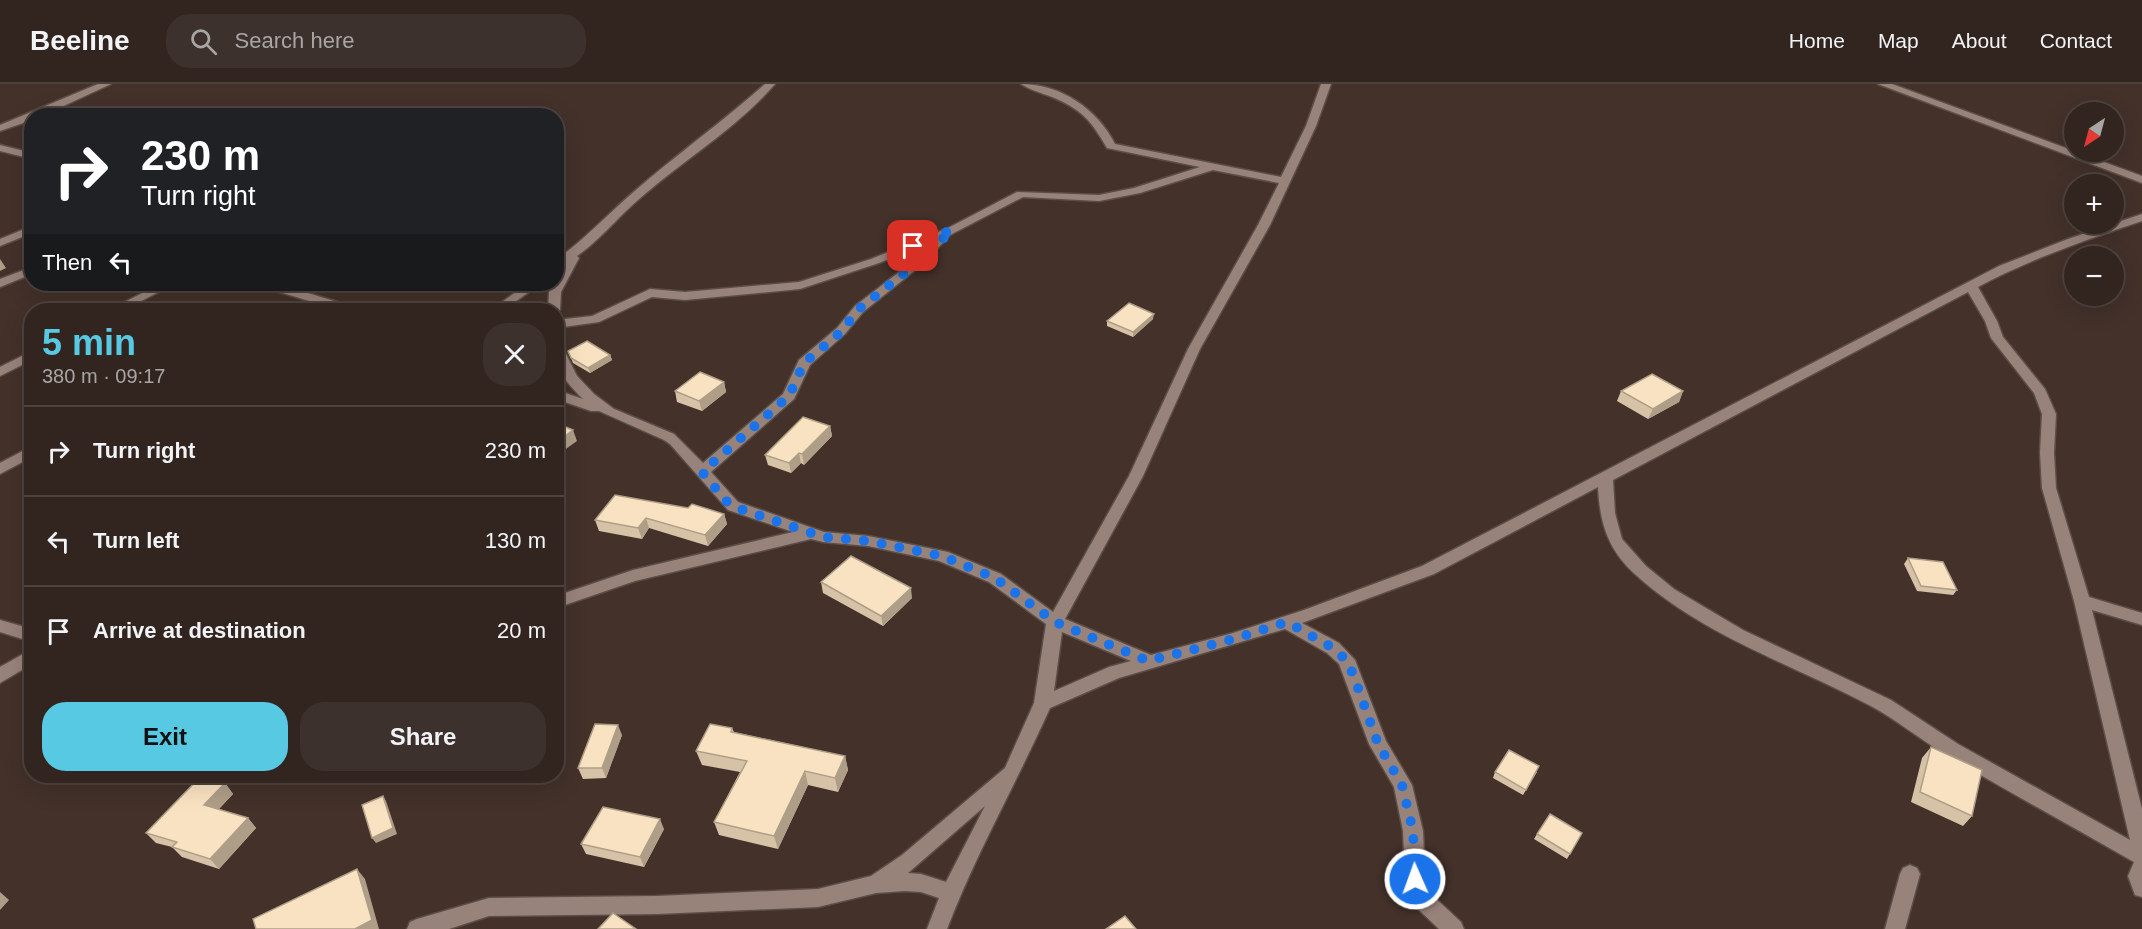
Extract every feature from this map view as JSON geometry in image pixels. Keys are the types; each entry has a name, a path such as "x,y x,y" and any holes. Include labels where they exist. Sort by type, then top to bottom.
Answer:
{"street":[{"path":"50,108 106,84"},
{"path":"564,261 609,223 633,198 737,114 770,84"},
{"path":"1026,84 1068,98 1102,126 1111,146 1285,181"},
{"path":"937,929 951,893 1044,703 1055,622 1136,476 1194,349 1264,225 1311,126 1326,84"},
{"path":"1882,84 2142,180"},
{"path":"0,128 24,119"},
{"path":"0,148 24,154"},
{"path":"564,323 595,319 651,293 685,296 800,285 875,261 952,230 1021,194 1099,198 1136,191 1211,166"},
{"path":"1044,703 1096,679 1148,661 1234,639 1287,622 1428,570 2003,269 2072,241 2142,217"},
{"path":"702,472 789,396 804,363 841,332 859,309 920,261 952,230"},
{"path":"0,243 24,232"},
{"path":"564,274 574,254"},
{"path":"0,283 24,273"},
{"path":"1971,286 1991,321 1997,338 2040,392 2049,414 2049,488 2082,601 2142,848"},
{"path":"129,303 154,291"},
{"path":"289,291 328,303"},
{"path":"507,303 524,291"},
{"path":"0,372 24,359"},
{"path":"564,365 573,381 608,412"},
{"path":"564,397 664,434 685,451 733,506 809,534 832,539 899,546 942,556 995,578 1055,622 1148,661"},
{"path":"0,470 24,455"},
{"path":"1605,476 1609,528 1618,546 1647,576 1674,596 1731,630 1876,701 1952,749 2056,806 2142,857"},
{"path":"564,599 633,576 809,534"},
{"path":"2082,601 2142,619"},
{"path":"1287,622 1333,648 1346,660 1378,744 1402,785 1413,831 1415,879 1424,901 1454,929"},
{"path":"0,626 24,634"},
{"path":"0,676 24,661"},
{"path":"876,884 909,861 1014,768"},
{"path":"2142,866 2138,876 2142,888"},
{"path":"1895,929 1910,874"},
{"path":"417,929 489,907 657,905 818,898 876,884 905,882 921,883 951,893"}],"building":[{"path":"1129,303 1154,314 1133,332 1107,321"},
{"path":"587,341 610,355 588,368 571,358 568,351"},
{"path":"700,372 724,382 699,401 675,391"},
{"path":"1652,374 1683,391 1653,409 1621,391"},
{"path":"803,417 830,426 802,454 799,453 789,463 765,455"},
{"path":"564,426 573,430 564,437"},
{"path":"615,495 688,508 692,504 724,514 705,535 646,518 638,528 595,520"},
{"path":"851,556 911,588 881,616 821,582"},
{"path":"1908,558 1943,562 1957,590 1921,586"},
{"path":"595,724 618,725 602,768 578,768"},
{"path":"710,724 732,728 731,732 845,756 835,778 805,771 774,836 714,822 747,761 696,751"},
{"path":"1931,747 1982,770 1972,816 1920,792"},
{"path":"1509,750 1539,766 1526,790 1495,772"},
{"path":"194,783 225,783 204,805 248,818 210,859 172,847 177,842 146,833"},
{"path":"383,796 393,828 372,838 362,805"},
{"path":"603,807 660,819 640,857 581,844"},
{"path":"1550,814 1582,833 1570,854 1537,834"},
{"path":"357,869 372,920 355,929 256,929 253,919"},
{"path":"613,913 636,929 598,929"},
{"path":"1125,916 1136,929 1106,929"}],"route":[{"path":"913,246 952,230 920,261 859,309 841,332 804,363 789,396 702,472 726,501 740,509 809,534 910,548 976,568 1013,590 1055,622 1148,661 1195,650 1287,622 1316,638 1333,648 1346,660 1378,744 1402,785 1413,831 1415,879"}]}
